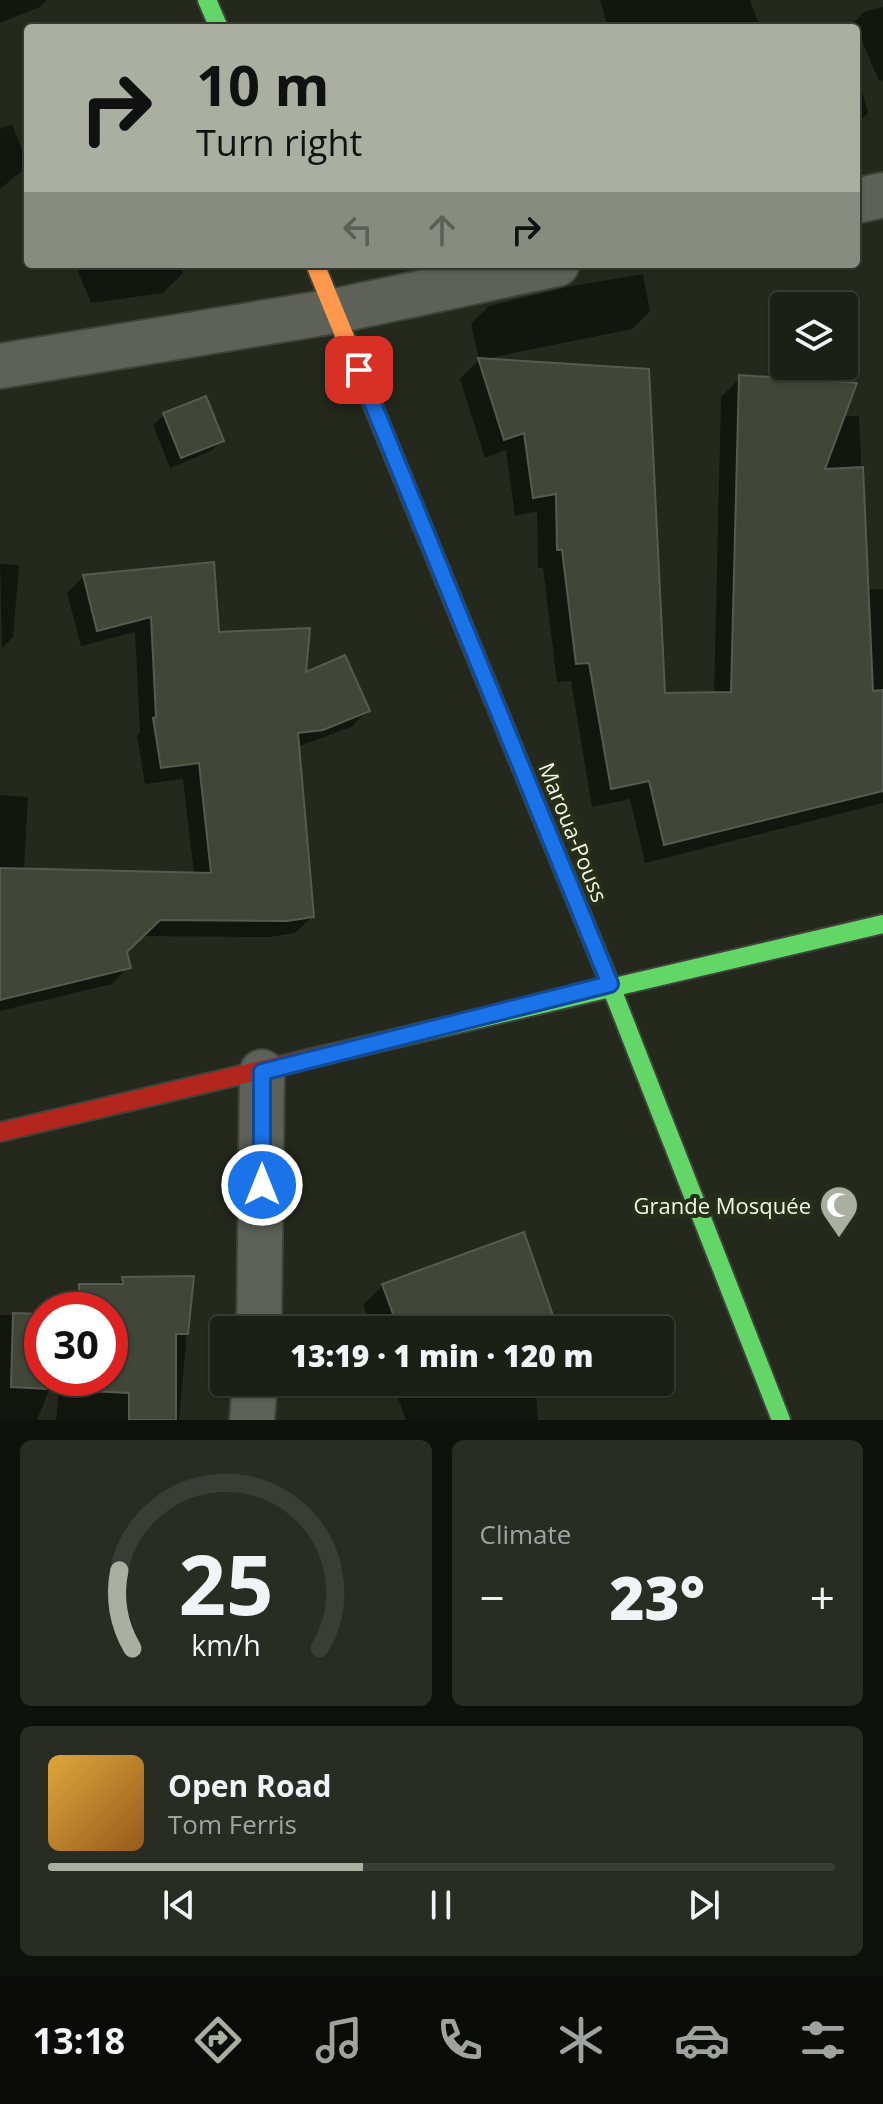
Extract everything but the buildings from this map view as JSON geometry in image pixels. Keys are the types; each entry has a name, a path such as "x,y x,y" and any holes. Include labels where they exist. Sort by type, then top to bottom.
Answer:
{"main road":[{"path":"207,0 217,24"},
{"name":"Maroua-Pouss","path":"317,268 610,984 781,1420"},
{"path":"0,1132 262,1072 610,984 883,924"}],"street":[{"path":"860,200 883,195"},
{"path":"0,366 335,311 538,268"},
{"path":"259,1316 262,1072"},
{"path":"252,1420 254,1396"}],"traffic: fast":[{"path":"207,0 217,24"},
{"path":"492,696 610,984 781,1420"},
{"path":"325,1055 883,924"}],"traffic: slow":[{"path":"317,268 492,696"}],"traffic: jam":[{"path":"0,1132 325,1055"}],"place":[{"name":"Grande Mosquée","path":"839,1239"}],"route":[{"path":"262,1185 262,1072 610,984 359,370"}]}
